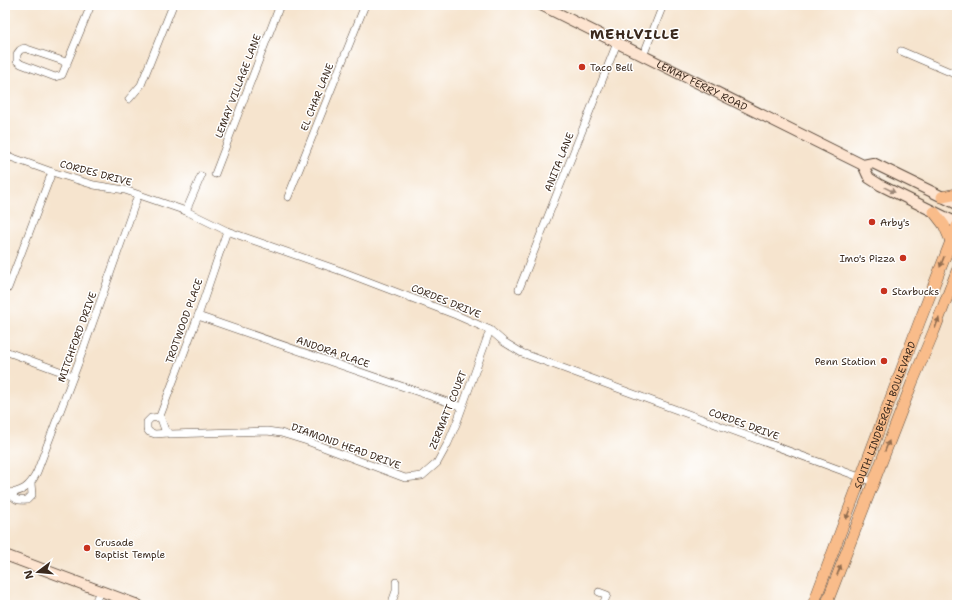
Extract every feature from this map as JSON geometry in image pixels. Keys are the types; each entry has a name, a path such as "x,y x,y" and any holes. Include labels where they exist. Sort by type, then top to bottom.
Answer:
{"main road":[{"name":"LEMAY FERRY ROAD","path":"543,5 863,165 873,163 957,204"},
{"name":"LEMAY FERRY ROAD","path":"863,165 869,178 957,223"},
{"path":"942,197 957,194"},
{"path":"934,212 944,225 951,241"},
{"name":"SOUTH LINDBERGH BOULEVARD","path":"813,605 957,226"},
{"name":"SOUTH LINDBERGH BOULEVARD","path":"826,605 957,271"},
{"path":"5,555 138,605"}],"street":[{"path":"67,65 63,61 24,48 17,54 18,62 21,64 55,77 62,75 67,65 91,5"},
{"path":"128,99 141,85 173,5"},
{"name":"LEMAY VILLAGE LANE","path":"215,174 280,5"},
{"name":"EL CHAR LANE","path":"288,197 364,5"},
{"path":"643,56 663,5"},
{"name":"ANITA LANE","path":"519,289 617,43"},
{"path":"901,51 957,75"},
{"name":"CORDES DRIVE","path":"5,155 94,185 125,190 186,211 226,231 456,315 490,330 504,342 522,353 873,482"},
{"path":"8,288 52,172"},
{"path":"186,211 201,176"},
{"name":"MITCHFORD DRIVE","path":"7,493 20,491 31,483 37,472 138,195"},
{"name":"TROTWOOD PLACE","path":"160,417 198,316 226,231"},
{"name":"ANDORA PLACE","path":"198,316 462,407"},
{"name":"ZERMATT COURT","path":"405,478 422,476 437,464 448,443 490,330"},
{"path":"5,351 73,376"},
{"path":"160,417 163,426 168,432 155,434 149,432 147,429 147,422 151,418 160,417"},
{"name":"DIAMOND HEAD DRIVE","path":"168,432 170,434 267,431 281,433 307,440 405,478"},
{"name":"MITCHFORD DRIVE","path":"7,493 19,501 27,500 32,495 31,483"},
{"path":"392,605 396,591 396,582"},
{"path":"94,605 100,591"},
{"path":"599,592 607,595 603,604 605,605"}],"place":[{"name":"Taco Bell","path":"582,67"},
{"name":"Arby's","path":"872,222"},
{"name":"Imo's Pizza","path":"903,258"},
{"name":"Starbucks","path":"884,291"},
{"name":"Penn Station","path":"884,361"},
{"name":"Crusade Baptist Temple","path":"87,548"}],"district":[{"name":"MEHLVILLE","path":"635,34"}]}
